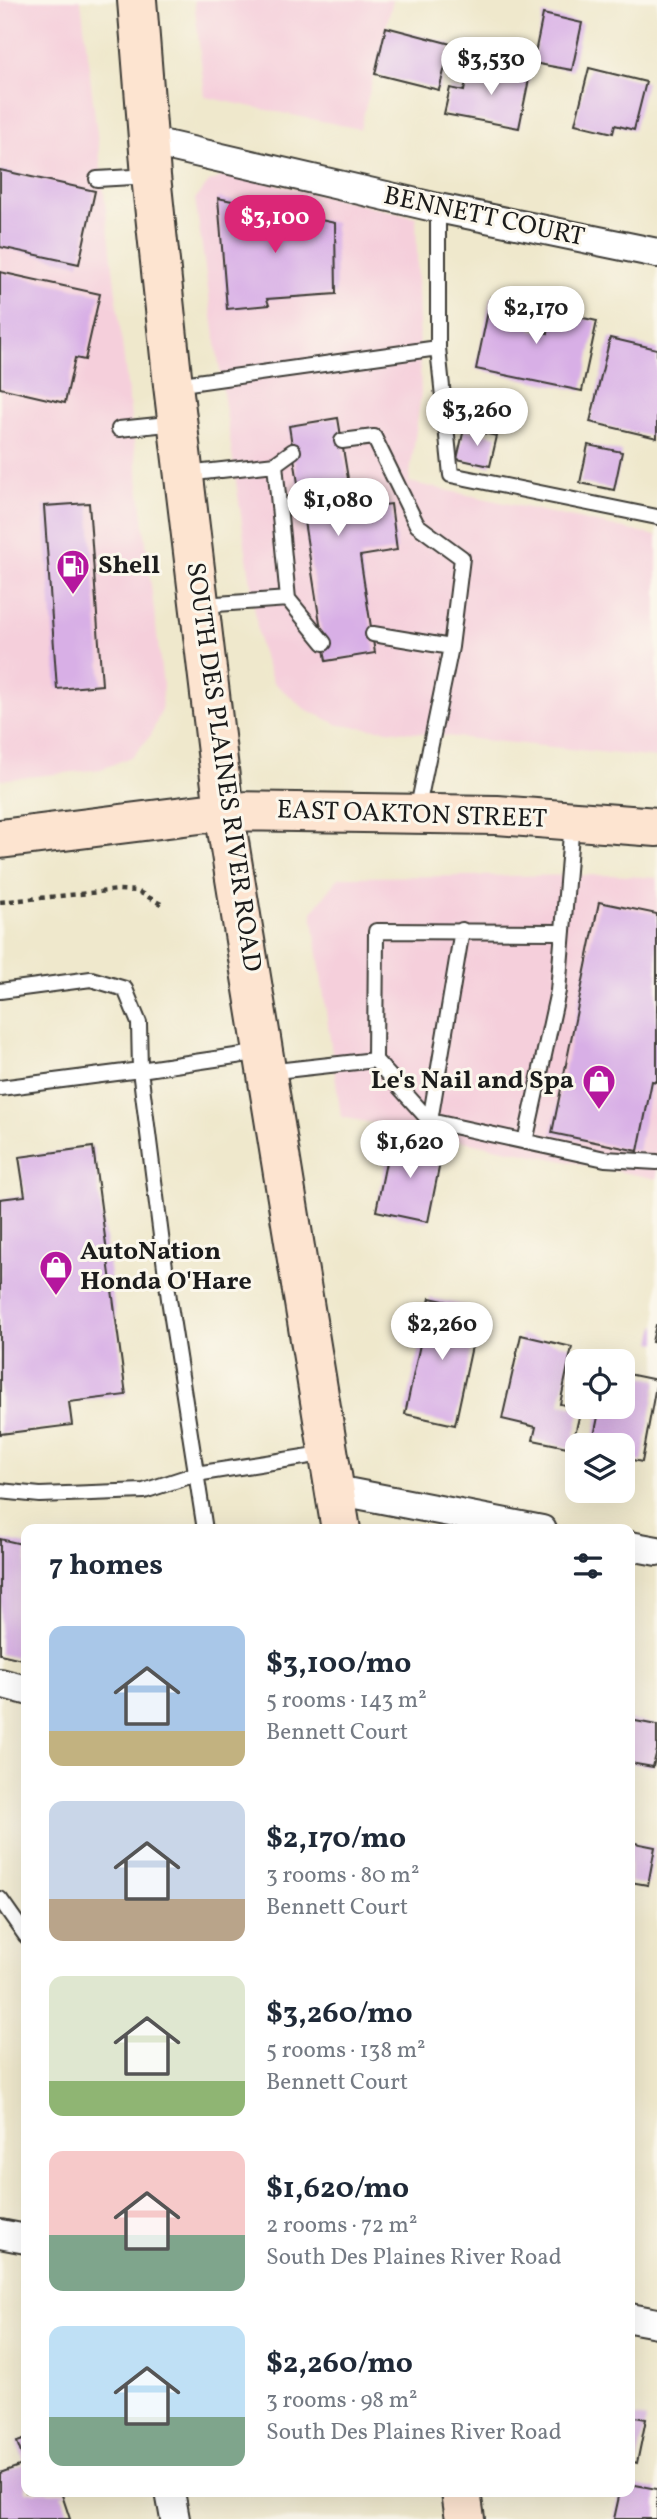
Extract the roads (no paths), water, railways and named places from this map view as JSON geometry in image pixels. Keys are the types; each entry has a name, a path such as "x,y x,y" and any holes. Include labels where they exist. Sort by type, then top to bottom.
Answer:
{"main road":[{"name":"SOUTH DES PLAINES RIVER ROAD","path":"136,0 173,385 224,811 340,1524"},
{"name":"EAST OAKTON STREET","path":"0,839 224,811 497,815 657,827"},
{"path":"462,2497 465,2519"}],"street":[{"name":"BENNETT COURT","path":"150,158 438,208 657,253"},
{"path":"336,1490 511,1524"},
{"path":"635,1547 657,1551"},
{"path":"0,1683 21,1689"},
{"path":"0,2234 21,2238"},
{"path":"635,2319 657,2323"},
{"path":"171,2497 175,2519"}],"lane":[{"path":"97,179 150,158"},
{"path":"438,208 438,348 451,475 657,517"},
{"path":"173,385 438,348"},
{"path":"119,429 178,423"},
{"path":"342,441 374,437 417,525 461,558 450,647 416,814"},
{"path":"183,475 275,464 293,451"},
{"path":"275,464 288,599 324,643"},
{"path":"199,605 288,599"},
{"path":"373,634 450,647"},
{"path":"525,1142 558,991 573,821"},
{"path":"430,1121 462,930"},
{"path":"563,932 376,931 375,1060 430,1121 604,1159 657,1162"},
{"path":"0,991 91,979 125,989 139,1023 140,1070 169,1299 204,1524"},
{"path":"0,1088 140,1070 266,1062 375,1060"},
{"path":"0,1491 40,1495 144,1491 196,1474 330,1453"},
{"path":"0,1899 21,1929"}],"place":[{"name":"Shell","path":"73,596"},
{"name":"Le's Nail and Spa","path":"599,1111"},
{"name":"AutoNation Honda O'Hare","path":"56,1297"}]}
